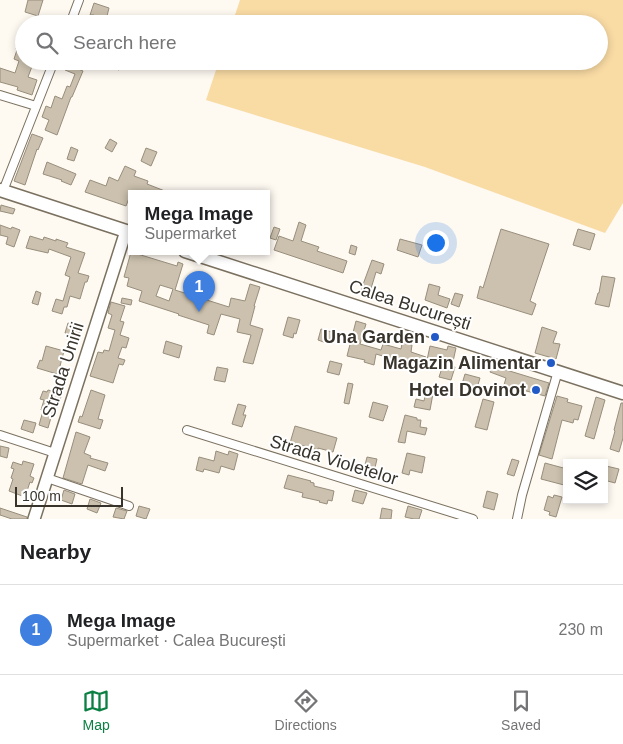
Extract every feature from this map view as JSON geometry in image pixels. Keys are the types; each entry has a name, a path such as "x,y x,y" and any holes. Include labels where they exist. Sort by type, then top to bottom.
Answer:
{"main road":[{"path":"2,190 128,232"},
{"name":"Strada Unirii","path":"34,519 128,235"},
{"name":"Calea București","path":"198,255 623,392"}],"street":[{"path":"73,15 79,0"},
{"path":"2,190 50,70"},
{"path":"0,95 36,106"},
{"path":"517,519 522,495 558,371"},
{"name":"Strada Violetelor","path":"187,430 473,519"},
{"path":"0,435 55,453"},
{"path":"47,478 129,506"}],"shaded area":[{"path":"240,0 623,0 623,203 605,233 425,167 206,100 216,70 608,70 608,15 235,15"}],"building":[{"path":"28,0 43,0 38,15 25,12"},
{"path":"94,3 109,8 107,15 90,15"},
{"path":"0,68 15,73 16,70 31,70 28,77 37,80 32,95 17,90 18,87 0,82"},
{"path":"65,70 83,71 57,135 45,130 49,120 42,117 46,106 51,108 55,96 62,99 67,86 70,87 75,74"},
{"path":"32,134 43,138 37,149 25,185 14,181"},
{"path":"110,139 117,143 112,152 105,148"},
{"path":"71,147 78,150 74,161 67,159"},
{"path":"146,148 157,152 151,166 141,161"},
{"path":"47,162 76,174 71,185 43,174"},
{"path":"125,166 136,171 134,176 148,181 147,184 162,190 128,190 126,206 85,192 90,180 106,186 109,177 118,181"},
{"path":"1,205 15,209 13,214 0,211"},
{"path":"299,222 306,225 301,241 319,247 317,251 347,261 343,273 274,250 279,236 293,241"},
{"path":"0,225 20,230 14,247 6,244 8,237 0,235"},
{"path":"274,227 280,229 276,240 270,238"},
{"path":"501,229 549,244 530,301 536,304 532,315 477,298 480,286 483,288"},
{"path":"578,229 595,234 590,250 573,245"},
{"path":"30,236 43,240 44,237 56,241 56,239 68,243 66,247 85,253 78,273 89,276 87,282 85,282 80,299 70,296 67,307 64,307 62,314 52,311 56,299 63,301 70,277 65,275 71,257 49,249 48,253 26,248"},
{"path":"400,239 422,245 418,257 397,250"},
{"path":"351,245 357,247 355,255 349,253"},
{"path":"130,255 141,255 177,266 178,262 183,264 175,290 229,307 231,298 245,301 250,284 260,287 250,325 263,329 253,364 243,362 251,335 237,332 240,319 221,314 214,335 207,333 209,325 139,301 142,291 127,286 129,278 124,277","holes":["160,285 173,289 169,301 156,296"]},
{"path":"372,260 384,264 381,274 376,272 370,292 361,290"},
{"path":"602,276 615,278 609,307 595,304"},
{"path":"429,284 440,287 438,295 450,299 447,308 425,300"},
{"path":"36,291 41,293 38,305 32,303"},
{"path":"455,293 463,295 459,307 451,304"},
{"path":"122,298 132,300 131,305 121,303"},
{"path":"111,302 125,306 120,321 124,322 120,335 129,338 126,348 122,347 118,358 125,360 123,365 119,364 113,383 90,376 98,352 109,351 115,330 108,328 112,315 108,313"},
{"path":"288,317 300,320 293,338 283,335"},
{"path":"356,321 366,324 360,344 381,350 383,344 401,349 402,343 412,345 411,352 426,357 423,368 376,354 374,365 364,362 365,360 347,356"},
{"path":"68,323 82,327 78,337 65,333"},
{"path":"542,327 557,332 553,343 560,344 556,359 535,353"},
{"path":"321,329 332,332 329,344 318,340"},
{"path":"166,341 182,346 179,358 163,353"},
{"path":"46,346 64,351 60,366 69,369 67,377 37,368 40,360 42,361"},
{"path":"430,346 447,350 448,346 456,348 452,366 455,367 451,380 439,377 443,365 427,360"},
{"path":"330,361 342,364 339,375 327,372"},
{"path":"494,363 505,364 503,369 549,383 545,396 504,385 506,378 490,372"},
{"path":"217,367 228,369 225,382 214,380"},
{"path":"465,374 480,378 477,388 462,384"},
{"path":"348,383 353,384 349,404 344,403"},
{"path":"427,387 434,388 430,410 414,407 416,399 424,401"},
{"path":"48,390 62,394 54,415 52,414 48,428 39,425 44,400 40,399 43,391 47,392"},
{"path":"91,390 105,395 98,419 103,420 100,429 78,422 80,416 82,417"},
{"path":"557,396 568,399 567,402 582,406 578,420 574,419 573,423 562,420 552,459 539,455"},
{"path":"596,397 605,400 594,439 585,436"},
{"path":"483,399 494,402 487,430 475,427"},
{"path":"373,402 388,406 383,421 369,417"},
{"path":"621,403 623,403 623,438 619,452 610,449"},
{"path":"238,404 246,406 243,415 246,415 242,427 232,424"},
{"path":"405,415 421,420 420,427 427,428 425,435 407,431 405,443 398,442"},
{"path":"24,420 36,423 33,433 21,429"},
{"path":"295,426 337,438 333,452 290,443"},
{"path":"76,432 90,437 84,453 91,456 90,458 108,463 105,471 88,465 82,484 63,478"},
{"path":"0,446 9,448 7,458 0,456"},
{"path":"216,451 228,455 229,451 238,454 234,470 221,466 219,473 204,469 203,472 196,470 199,457 214,461"},
{"path":"407,453 425,457 422,473 410,470 409,475 402,473"},
{"path":"367,457 377,459 374,472 364,469"},
{"path":"512,459 519,461 514,476 507,474"},
{"path":"23,461 34,464 30,476 34,478 32,483 30,482 25,497 9,491 13,479 11,478 14,469 11,468 13,462 22,465"},
{"path":"545,463 563,468 563,485 541,479"},
{"path":"608,466 619,469 615,483 608,481"},
{"path":"288,475 311,481 314,483 314,486 334,491 332,501 328,500 327,504 319,502 302,497 303,493 284,488"},
{"path":"64,490 75,494 72,504 61,500"},
{"path":"355,490 367,493 363,504 352,501"},
{"path":"487,491 498,494 494,510 483,507"},
{"path":"554,495 562,497 556,517 549,515 550,512 544,510 548,496 553,498"},
{"path":"90,499 101,503 97,513 87,509"},
{"path":"139,506 150,509 146,519 136,516"},
{"path":"408,506 422,510 419,519 405,517"},
{"path":"0,508 27,517 27,519 12,519 0,515"},
{"path":"116,508 127,511 124,519 113,517"},
{"path":"382,508 392,510 391,519 380,519"}],"place":[{"name":"Mega Image","path":"199,312"},
{"name":"Una Garden","path":"435,337"},
{"name":"Magazin Alimentar","path":"551,363"},
{"name":"Hotel Dovinot","path":"536,390"}]}
